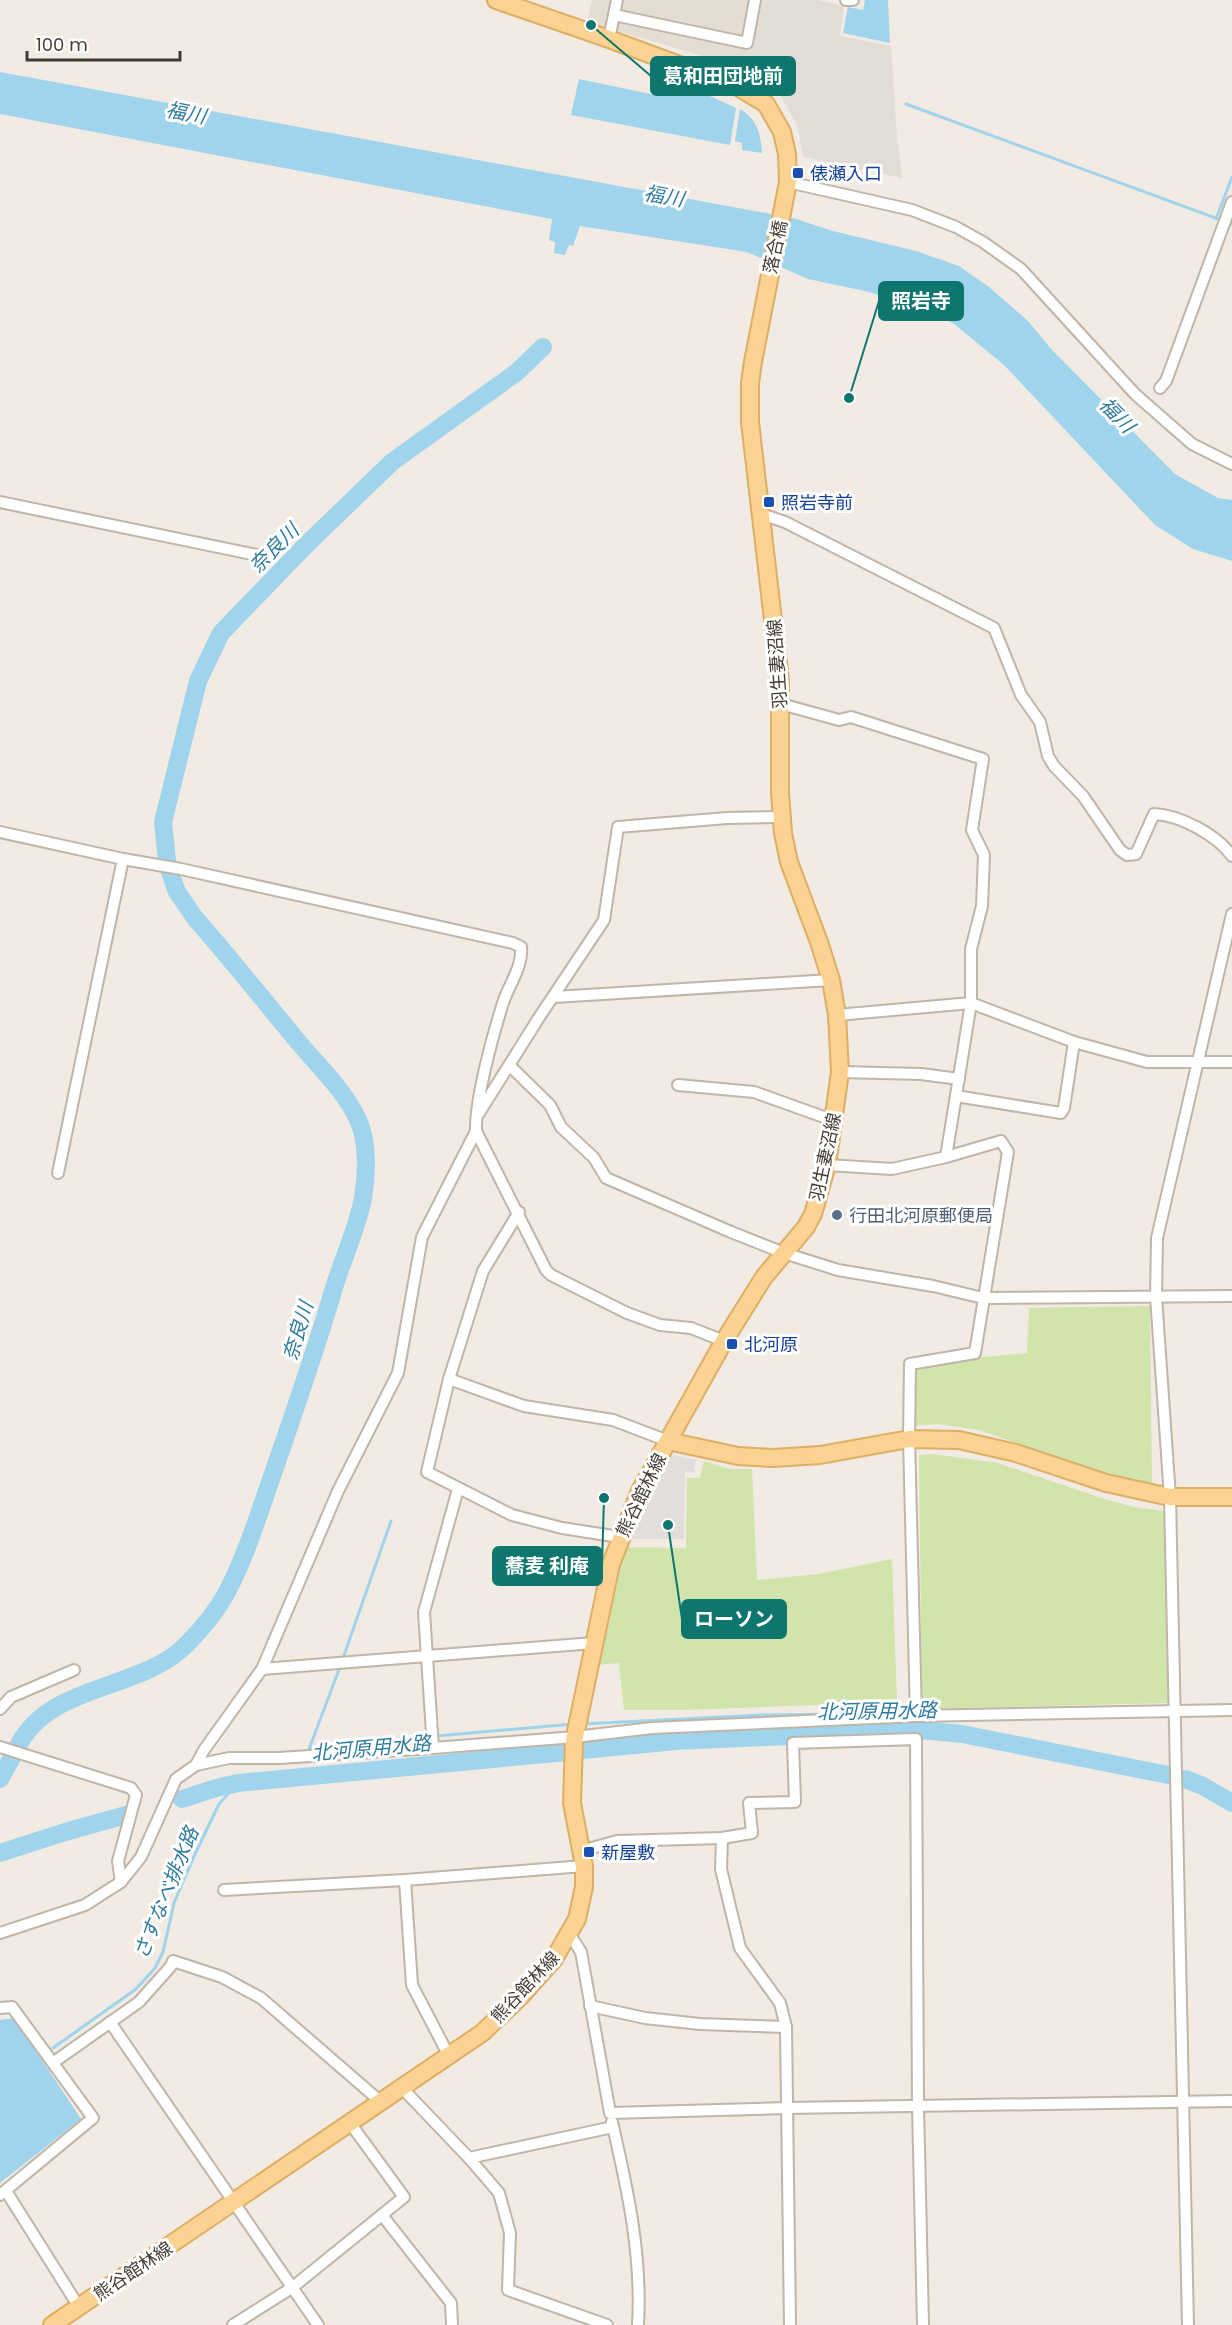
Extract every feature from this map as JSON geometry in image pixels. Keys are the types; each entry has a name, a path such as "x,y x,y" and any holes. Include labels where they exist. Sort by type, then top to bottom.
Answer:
{"main road":[{"path":"496,0 736,86 765,104 778,123 785,142 787,186"},
{"name":"落合橋","path":"763,304 787,186"},
{"name":"羽生妻沼線","path":"668,1441 724,1341 759,1285 806,1227 813,1214 827,1165 840,1072 837,1015 831,980 789,862 782,817 781,704 778,658 749,400 763,304"},
{"path":"668,1441 738,1456 774,1458 820,1455 909,1439 936,1438 985,1444 1106,1483 1170,1497 1232,1497"},
{"name":"熊谷館林線","path":"52,2325 482,2033 520,1997 554,1959 570,1935 581,1904 582,1858 572,1803 574,1739 608,1574 620,1537 640,1491 668,1441"}],"street":[{"path":"609,39 617,0"},
{"path":"614,15 747,43 755,0"},
{"path":"846,0 853,0"},
{"path":"787,186 912,210 941,220 983,242 1021,269 1105,363 1184,437 1192,444 1232,464"},
{"path":"1160,388 1166,381 1232,202"},
{"path":"0,502 257,555"},
{"path":"761,514 785,522 994,628 1021,695 1040,722 1048,756 1054,766 1083,796 1120,850 1127,855 1136,854 1154,814 1170,814 1211,836 1232,856"},
{"path":"781,704 839,720 851,717 983,759 972,830 984,855 982,906 971,949 971,1003 946,1157"},
{"path":"196,1765 204,1750 262,1669 338,1491 398,1373 422,1237 476,1125 533,1026 604,920 618,827 715,818 782,817"},
{"path":"0,832 123,859 181,869 521,946 522,958 503,1003 476,1125 546,1270 551,1275 630,1314 660,1325 691,1328 724,1341"},
{"path":"58,1173 123,859"},
{"path":"1188,2325 1170,1497 1156,1297 1157,1238 1232,914"},
{"path":"554,997 831,980"},
{"path":"837,1015 971,1003 1074,1042 1147,1062 1232,1062"},
{"path":"956,1096 1061,1113 1064,1108 1074,1042"},
{"path":"510,1066 550,1105 561,1127 594,1158 606,1178 731,1233 784,1253 838,1270 933,1286 983,1298 1232,1296"},
{"path":"840,1072 921,1074 959,1079"},
{"path":"678,1085 754,1092 790,1107 834,1121"},
{"path":"827,1165 892,1168 946,1157 1001,1141 1008,1152 975,1353 910,1364 909,1439 916,1716"},
{"path":"519,1212 483,1271 449,1378 427,1472 512,1515 562,1528 620,1537"},
{"path":"449,1378 524,1406 613,1420 668,1441"},
{"path":"432,1748 424,1612 458,1489"},
{"path":"262,1669 594,1643"},
{"path":"0,1709 11,1697 74,1670"},
{"path":"0,1933 85,1905 121,1882 141,1857 176,1779 196,1765 229,1758 279,1758 574,1739 652,1728 916,1716 1232,1710"},
{"path":"224,1890 405,1880 582,1858 617,1841 722,1838 752,1833 749,1803 795,1802 793,1743 916,1739 918,2107 923,2325"},
{"path":"0,1747 131,1788 136,1795 118,1861 121,1882"},
{"path":"722,1838 721,1869 741,1948 780,2003 786,2027 790,2325"},
{"path":"405,1880 412,1985 449,2056"},
{"path":"570,1935 581,1952 636,2241 640,2286 638,2325"},
{"path":"54,2062 139,2001 159,1981 173,1961 222,1977 261,1998 381,2102"},
{"path":"590,2006 645,2018 700,2024 786,2027"},
{"path":"0,2008 12,2007 93,2118 3,2193 79,2307"},
{"path":"110,2022 318,2325"},
{"path":"402,2088 499,2193 510,2233 508,2290 607,2325"},
{"path":"610,2113 1232,2101"},
{"path":"233,2325 292,2288 404,2197 350,2123"},
{"path":"469,2158 613,2127"},
{"path":"382,2215 451,2302 452,2325"}],"shaded area":[{"path":"592,0 762,0 750,70 587,22"},
{"path":"762,0 818,0 844,6 840,36 891,46 902,178 803,157 798,127 781,96 768,87 748,80"},
{"path":"674,1455 697,1460 694,1467 696,1472 685,1472 684,1539 626,1539 664,1459"}],"green space":[{"path":"1150,1306 1152,1483 1100,1472 979,1430 937,1424 906,1426 903,1370 910,1364 1027,1353 1029,1308"},
{"path":"933,1454 998,1463 1104,1499 1134,1507 1164,1511 1171,1703 922,1709 919,1455"},
{"path":"704,1461 729,1469 752,1469 757,1580 819,1574 892,1559 897,1702 686,1710 624,1710 619,1663 596,1665 621,1547 686,1548 687,1478 700,1478"}],"water":[{"path":"865,0 888,0 890,43 843,33 848,7 863,10"},
{"name":"福川","path":"0,72 793,218 833,231 916,251 959,266 989,287 1028,321 1052,350 1175,474 1218,498 1232,500 1232,561 1193,549 1155,525 1004,365 954,324 922,307 865,291 808,279 747,252 580,226 573,246 569,245 565,255 554,253 555,242 549,240 552,219 0,114"},
{"path":"664,75 736,108 730,145 571,115 579,79 660,96"},
{"path":"740,109 750,117 757,128 762,153 742,150 742,143 735,141"},
{"path":"14,2018 81,2119 0,2183 0,2020"}],"waterway":[{"path":"906,104 1232,224"},
{"path":"1216,219 1232,177"},
{"name":"奈良川","path":"167,860 163,822 198,681 221,633 307,544 392,462 517,372 543,347"},
{"name":"奈良川","path":"18,1746 33,1725 51,1710 73,1698 145,1671 167,1660 198,1633 223,1599 255,1524 311,1363 363,1198 366,1170 365,1150 362,1131 354,1111 332,1081 195,918 177,892 170,872"},
{"path":"342,1661 391,1521"},
{"path":"340,1667 309,1749 429,1736"},
{"path":"582,1724 762,1715 857,1714"},
{"path":"436,1736 573,1724"},
{"name":"北河原用水路","path":"583,1750 676,1741 920,1730 962,1734 1168,1775"},
{"name":"北河原用水路","path":"182,1799 238,1783 567,1752"},
{"name":"奈良川","path":"0,1779 14,1754"},
{"name":"北河原用水路","path":"1185,1779 1203,1786 1232,1803"},
{"name":"さすなべ排水路","path":"53,2048 136,1989 155,1968 163,1952 174,1903 195,1854 219,1804 238,1783"},
{"name":"北河原用水路","path":"0,1853 126,1815"}],"place":[{"name":"葛和田団地前","path":"591,25"},
{"name":"俵瀬入口","path":"798,173"},
{"name":"照岩寺","path":"849,398"},
{"name":"照岩寺前","path":"769,502"},
{"name":"行田北河原郵便局","path":"837,1215"},
{"name":"北河原","path":"732,1344"},
{"name":"蕎麦 利庵","path":"604,1498"},
{"name":"ローソン","path":"668,1525"},
{"name":"新屋敷","path":"589,1852"}]}
